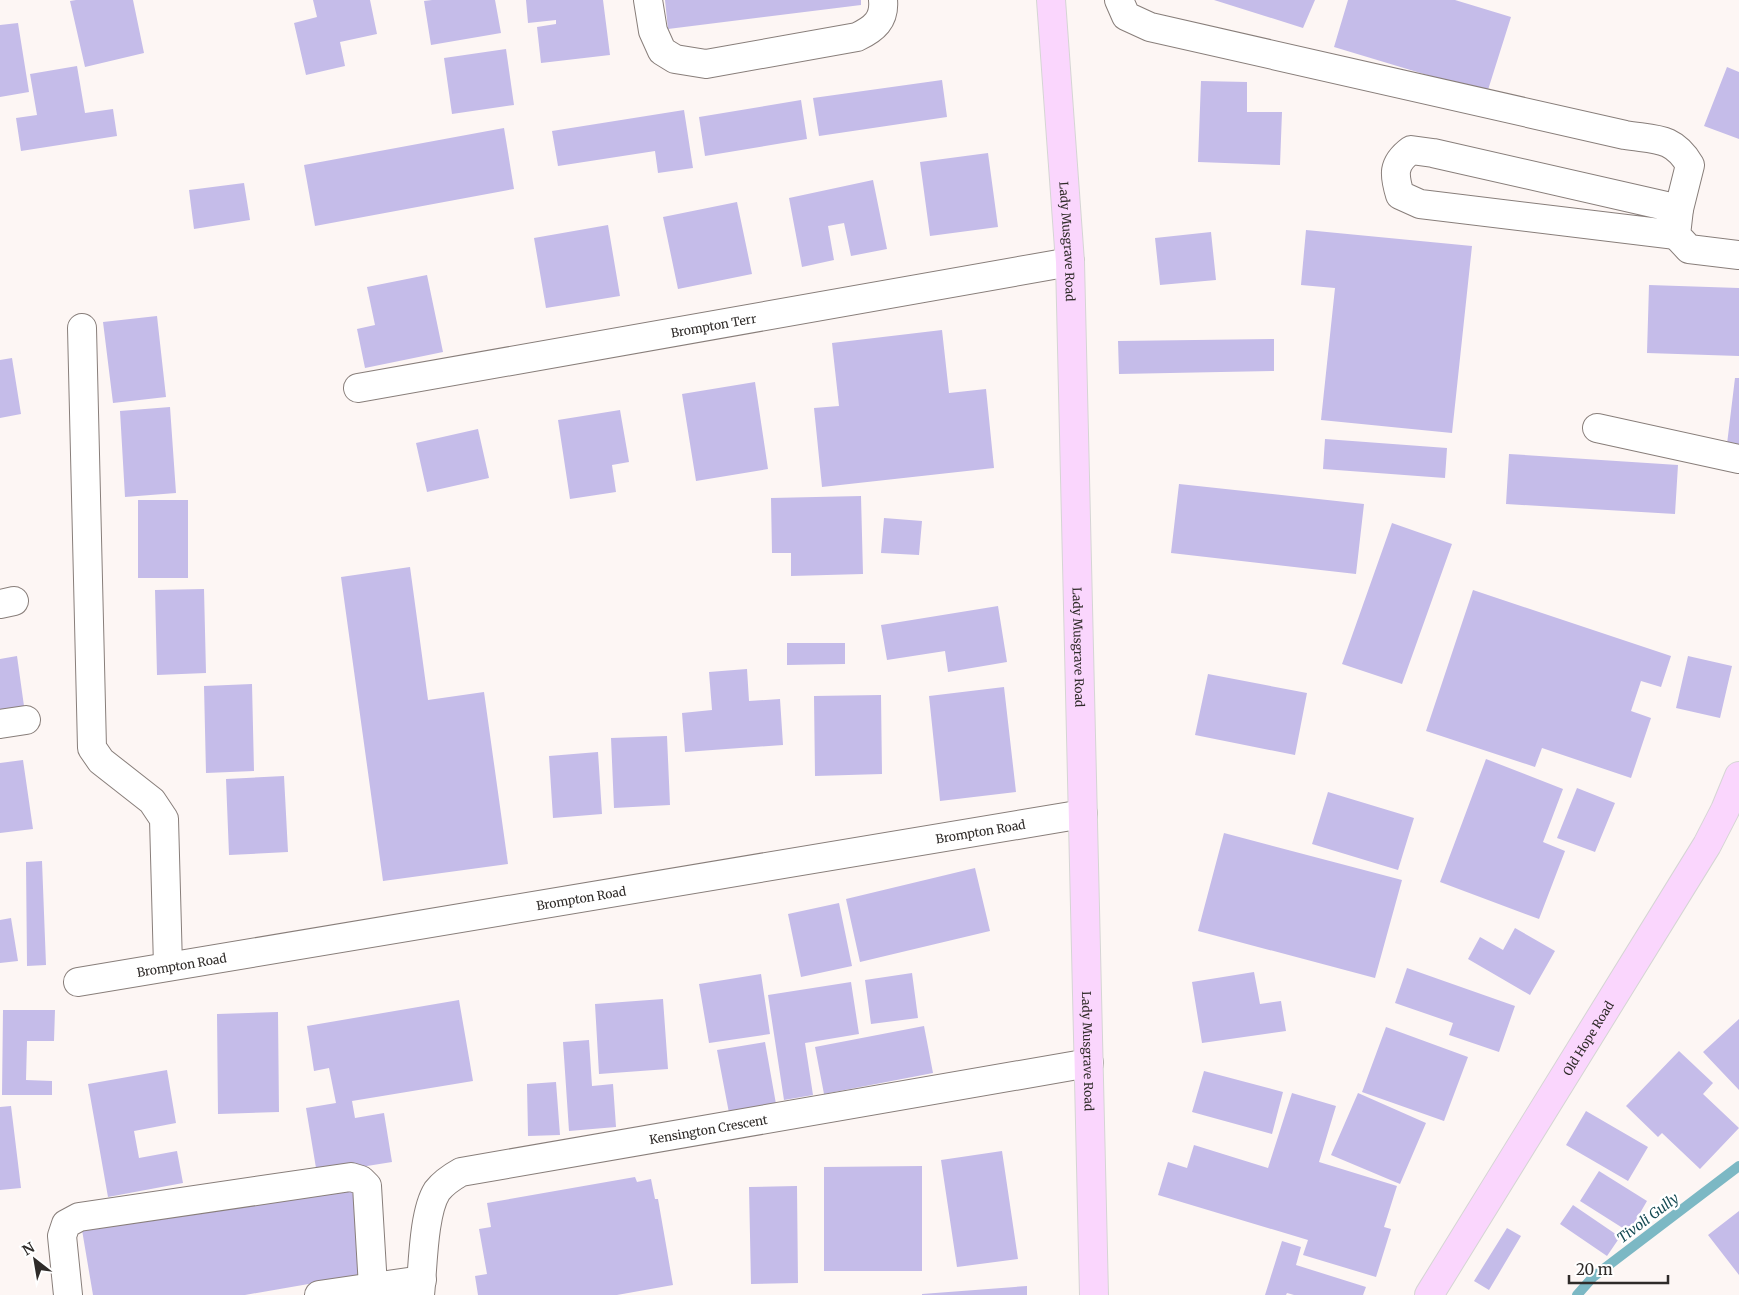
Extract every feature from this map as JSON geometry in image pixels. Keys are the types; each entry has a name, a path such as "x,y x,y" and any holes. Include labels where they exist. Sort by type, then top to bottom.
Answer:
{"main road":[{"name":"Lady Musgrave Road","path":"1051,0 1070,262 1094,1295"},
{"name":"Old Hope Road","path":"1429,1295 1707,845 1725,810 1739,776"}],"street":[{"path":"648,0 653,31 662,51 675,59 706,64 857,37 870,31 879,23 884,8 883,0"},
{"path":"1119,0 1126,16 1150,27 1625,135 1666,141 1681,149 1690,165 1677,222 1689,249 1739,255"},
{"path":"1411,150 1433,153 1677,222 1420,204 1400,196 1395,177 1400,158 1411,150"},
{"name":"Brompton Terr","path":"358,388 1070,262"},
{"path":"82,328 92,748 101,761 152,800 164,819 168,966"},
{"path":"1597,428 1739,459"},
{"name":"Brompton Road","path":"78,982 1083,814"},
{"name":"Kensington Crescent","path":"421,1288 430,1206 437,1191 448,1179 461,1172 1089,1063"},
{"path":"68,1295 62,1236 66,1224 79,1217 351,1177 361,1180 367,1186 373,1287"},
{"path":"319,1295 373,1287 421,1288"}],"building":[{"path":"133,0 144,53 85,67 70,1"},
{"path":"313,0 370,0 377,34 340,42 345,66 306,75 294,23 317,17"},
{"path":"495,0 501,33 431,45 424,1"},
{"path":"526,0 603,0 610,55 541,63 537,27 556,24 556,20 528,23"},
{"path":"665,0 861,0 861,5 668,29"},
{"path":"1214,0 1315,0 1303,28"},
{"path":"1348,0 1455,0 1511,17 1487,93 1334,47"},
{"path":"18,23 29,92 0,97 0,25"},
{"path":"506,49 514,105 452,114 444,58"},
{"path":"77,66 85,113 113,109 117,136 21,151 16,118 37,115 30,74"},
{"path":"1727,67 1739,72 1739,139 1704,126"},
{"path":"942,80 947,117 819,136 813,98"},
{"path":"1201,81 1247,82 1247,112 1282,112 1280,165 1198,162"},
{"path":"801,100 807,139 705,156 699,117"},
{"path":"684,110 693,168 658,173 655,151 558,166 552,131"},
{"path":"504,128 514,189 315,226 304,165"},
{"path":"988,153 998,227 930,236 920,162"},
{"path":"873,180 887,249 851,256 844,223 828,226 834,260 802,267 789,198"},
{"path":"244,183 250,220 194,229 189,190"},
{"path":"737,202 752,274 678,289 663,217"},
{"path":"608,225 620,296 546,308 534,238"},
{"path":"1306,230 1472,246 1452,433 1321,420 1335,288 1301,285"},
{"path":"1211,232 1216,280 1160,285 1155,238"},
{"path":"427,275 443,352 365,368 357,329 375,325 367,287"},
{"path":"1649,285 1739,288 1739,356 1647,353"},
{"path":"157,316 166,397 113,403 103,322"},
{"path":"942,330 949,393 986,389 994,468 822,487 814,408 839,406 832,343"},
{"path":"1274,339 1274,371 1119,374 1118,341"},
{"path":"12,358 21,414 0,418 0,360"},
{"path":"1735,378 1739,378 1739,445 1727,444"},
{"path":"755,382 768,469 696,481 682,394"},
{"path":"170,407 176,493 125,497 120,411"},
{"path":"620,410 629,462 612,465 616,492 570,499 558,420"},
{"path":"478,429 489,478 427,492 416,443"},
{"path":"1325,439 1447,448 1445,478 1323,469"},
{"path":"1509,454 1678,465 1675,514 1506,504"},
{"path":"1179,484 1364,504 1356,574 1171,553"},
{"path":"861,496 863,574 791,576 791,553 772,553 771,498"},
{"path":"138,500 188,500 188,578 138,578"},
{"path":"884,518 922,521 919,555 881,553"},
{"path":"1392,523 1452,544 1402,684 1342,664"},
{"path":"410,567 428,700 484,692 508,864 383,881 341,577"},
{"path":"204,589 206,673 157,675 155,590"},
{"path":"1473,590 1671,656 1661,687 1641,681 1631,711 1651,718 1631,778 1542,748 1535,767 1426,731"},
{"path":"998,606 1007,662 948,672 945,651 887,660 881,625"},
{"path":"787,643 845,643 845,664 787,665"},
{"path":"17,656 24,706 0,710 0,659"},
{"path":"1688,656 1732,666 1720,718 1676,708"},
{"path":"747,669 749,701 780,699 783,745 685,752 682,713 712,710 709,672"},
{"path":"1208,674 1307,693 1295,755 1195,735"},
{"path":"252,684 254,771 206,773 204,686"},
{"path":"1004,687 1016,792 940,801 929,696"},
{"path":"881,695 882,774 815,776 814,696"},
{"path":"667,736 670,805 614,808 611,738"},
{"path":"598,752 602,814 553,818 549,756"},
{"path":"1486,759 1563,789 1543,842 1565,851 1539,919 1440,882"},
{"path":"23,760 33,829 0,833 0,763"},
{"path":"284,776 288,852 229,855 226,779"},
{"path":"1577,788 1615,803 1595,852 1557,838"},
{"path":"1328,792 1414,818 1398,870 1312,844"},
{"path":"1224,833 1402,880 1375,978 1198,931"},
{"path":"42,861 46,965 27,966 26,862"},
{"path":"975,868 990,931 860,962 846,899"},
{"path":"839,903 852,966 801,977 788,914"},
{"path":"11,918 18,961 0,963 0,920"},
{"path":"1515,928 1555,951 1530,995 1468,959 1480,937 1503,950"},
{"path":"1407,968 1515,1006 1499,1052 1449,1035 1453,1023 1395,1003"},
{"path":"1254,972 1260,1004 1281,1001 1286,1031 1202,1043 1192,982"},
{"path":"912,973 918,1018 871,1024 865,980"},
{"path":"761,974 770,1034 709,1043 699,984"},
{"path":"851,982 859,1034 805,1043 813,1095 784,1100 768,995"},
{"path":"663,999 668,1069 599,1074 595,1004"},
{"path":"459,1000 473,1081 352,1101 355,1118 384,1113 392,1162 317,1174 306,1108 336,1103 329,1068 314,1071 307,1026"},
{"path":"3,1010 55,1010 54,1041 27,1041 26,1080 52,1081 52,1095 2,1095"},
{"path":"278,1012 279,1112 218,1114 217,1014"},
{"path":"1739,1019 1739,1090 1703,1052"},
{"path":"924,1026 933,1073 824,1094 815,1047"},
{"path":"1386,1027 1468,1057 1444,1121 1362,1092"},
{"path":"589,1040 592,1086 613,1084 616,1127 569,1131 563,1042"},
{"path":"765,1042 776,1104 729,1113 717,1050"},
{"path":"1679,1051 1713,1083 1703,1094 1739,1128 1700,1169 1662,1133 1658,1137 1626,1106"},
{"path":"167,1070 176,1123 134,1131 139,1158 177,1151 183,1183 108,1197 88,1084"},
{"path":"1204,1071 1283,1092 1272,1134 1192,1112"},
{"path":"556,1082 560,1135 528,1136 527,1084"},
{"path":"1292,1093 1336,1106 1319,1162 1397,1186 1384,1227 1391,1229 1376,1277 1303,1255 1308,1240 1158,1195 1168,1162 1187,1168 1194,1145 1268,1168"},
{"path":"1358,1093 1426,1123 1400,1184 1331,1155"},
{"path":"11,1106 21,1188 0,1190 0,1107"},
{"path":"1586,1111 1648,1147 1628,1181 1566,1145"},
{"path":"1002,1151 1018,1259 957,1267 941,1160"},
{"path":"922,1166 922,1271 824,1271 824,1167"},
{"path":"1599,1171 1647,1201 1629,1232 1580,1201"},
{"path":"635,1177 637,1182 651,1179 655,1199 658,1199 673,1285 617,1295 478,1295 475,1276 487,1274 479,1229 491,1227 487,1203"},
{"path":"351,1184 366,1274 245,1295 93,1295 82,1230"},
{"path":"797,1186 798,1283 751,1284 749,1187"},
{"path":"1573,1205 1620,1237 1607,1256 1560,1224"},
{"path":"1739,1211 1739,1275 1708,1235"},
{"path":"1507,1228 1521,1236 1489,1290 1474,1281"},
{"path":"1282,1241 1301,1247 1296,1265 1366,1287 1363,1295 1294,1295 1287,1293 1286,1295 1265,1295"},
{"path":"1027,1286 1027,1295 922,1295 922,1294"}],"waterway":[{"name":"Tivoli Gully","path":"1577,1295 1593,1277 1739,1166"}]}
